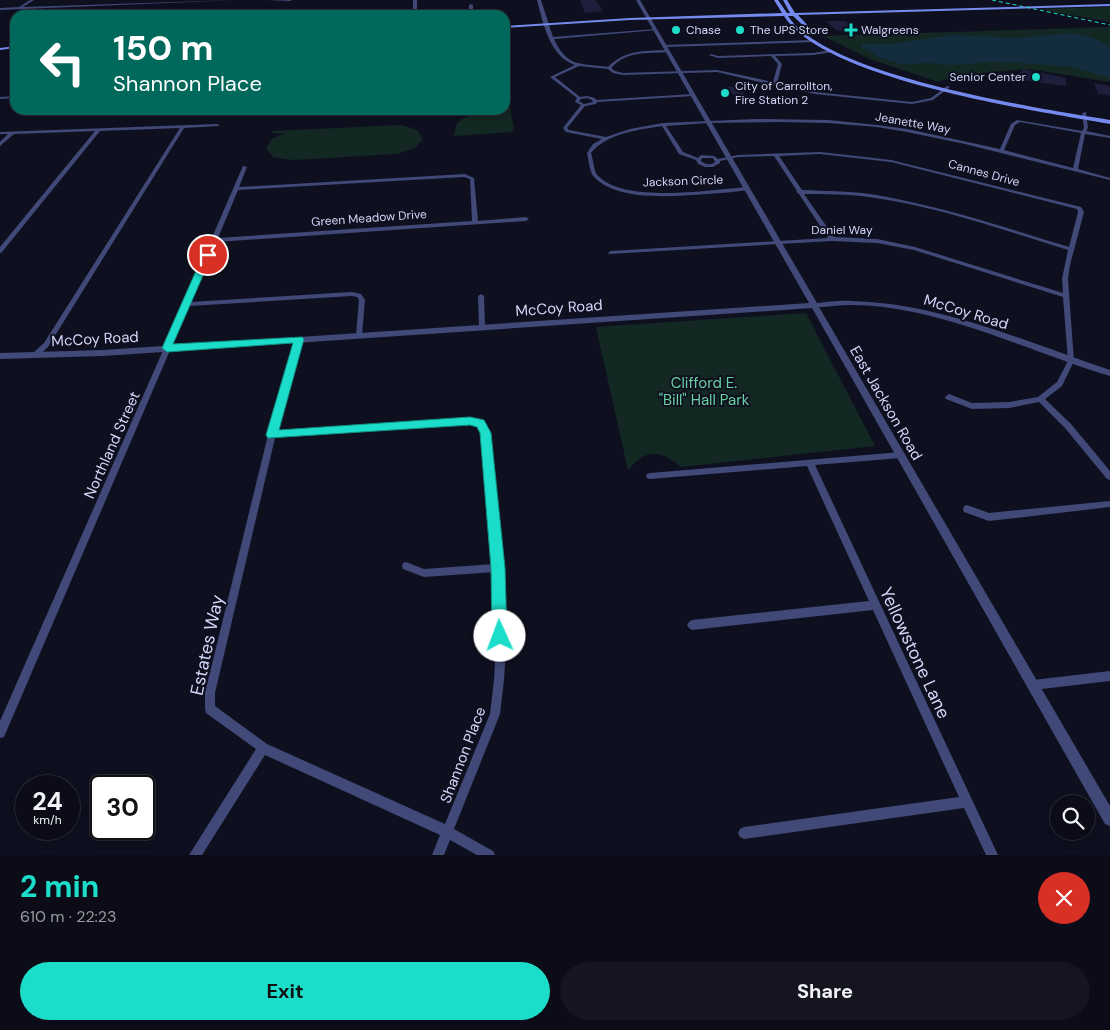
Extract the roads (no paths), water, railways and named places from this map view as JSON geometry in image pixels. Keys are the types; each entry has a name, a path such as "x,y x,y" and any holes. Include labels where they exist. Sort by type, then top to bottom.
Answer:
{"main road":[{"path":"776,0 781,12 795,27 831,51 870,67 946,89 1084,115 1110,122"},
{"path":"785,0 791,12 806,28 824,40 874,65 946,89"},
{"path":"648,17 690,17 739,12 963,9 1110,3"},
{"path":"791,12 1110,3"},
{"path":"963,9 991,5"},
{"path":"510,25 781,12"},
{"path":"815,41 824,40"},
{"path":"1084,115 1110,117"}],"street":[{"path":"20,8 32,0"},
{"path":"0,9 235,0"},
{"path":"269,0 290,0"},
{"path":"539,0 545,22 563,57 578,65 609,68 614,72 623,74 717,71 774,85 846,98 912,103 932,99 946,89"},
{"name":"East Jackson Road","path":"638,0 1110,819"},
{"path":"471,5 471,10"},
{"path":"552,38 656,30"},
{"path":"609,68 617,58 627,54 666,49 815,41"},
{"path":"711,55 718,57 813,54 831,51"},
{"path":"772,55 780,64 774,85"},
{"path":"578,65 552,78 579,98 590,98 595,101"},
{"path":"579,98 578,103 584,105 593,104 595,101 693,95"},
{"path":"584,105 565,128 568,131 607,139"},
{"path":"1075,170 1083,133 1086,128 1084,115"},
{"name":"Jeanette Way","path":"708,122 781,119 845,122 932,135 1110,179"},
{"name":"Jackson Circle","path":"708,122 642,127 607,139 594,147 589,153 595,176 615,189 644,194 747,189"},
{"path":"1001,152 1016,122 1110,137"},
{"path":"663,124 681,153 698,159 707,156 718,160 717,163 710,166 701,164 698,159"},
{"path":"0,133 217,125"},
{"path":"35,356 46,345 183,126"},
{"path":"0,250 98,130"},
{"path":"0,145 14,132"},
{"path":"775,154 832,239"},
{"name":"Cannes Drive","path":"718,160 775,154 847,155 892,160 1079,208 1081,212 1065,279 1071,361"},
{"name":"Northland Street","path":"0,733 150,393 185,304 245,167"},
{"path":"236,189 465,175 472,178 475,222"},
{"path":"799,192 850,192 906,201 1071,248"},
{"name":"Green Meadow Drive","path":"214,240 526,219"},
{"name":"Daniel Way","path":"611,254 832,239 895,244 1066,296"},
{"path":"185,304 359,295 362,300 359,335"},
{"path":"481,296 482,327"},
{"name":"McCoy Road","path":"0,356 35,356 167,348 850,303 902,307 934,315 1110,373"},
{"name":"Estates Way","path":"299,339 272,435 210,693 210,709 263,748 448,832 490,855"},
{"path":"949,397 972,406 1009,405 1040,399 1060,384 1071,361"},
{"path":"1040,399 1068,426 1110,476"},
{"name":"Shannon Place","path":"272,435 470,421 480,423 486,433 498,568 501,670 495,714 438,855"},
{"path":"650,476 900,455"},
{"name":"Yellowstone Lane","path":"810,464 992,855"},
{"path":"967,509 990,517 1110,504"},
{"path":"406,566 424,573 498,568"},
{"path":"692,625 874,604"},
{"path":"1033,685 1110,676"},
{"path":"195,855 263,748"},
{"path":"744,833 966,802"}],"water":[{"path":"1070,33 1091,37 1110,47 1110,78 1073,67 1022,63 901,64 878,57 862,47 862,44 893,44 951,35 1017,38"}],"railway":[{"path":"992,0 1110,25"}],"place":[{"name":"Chase","path":"676,30"},
{"name":"The UPS Store","path":"740,30"},
{"name":"Walgreens","path":"851,30"},
{"name":"Senior Center","path":"1036,77"},
{"name":"City of Carrollton, Fire Station 2","path":"725,93"}],"park label":[{"name":"Clifford E. \"Bill\" Hall Park","path":"704,392"}]}
